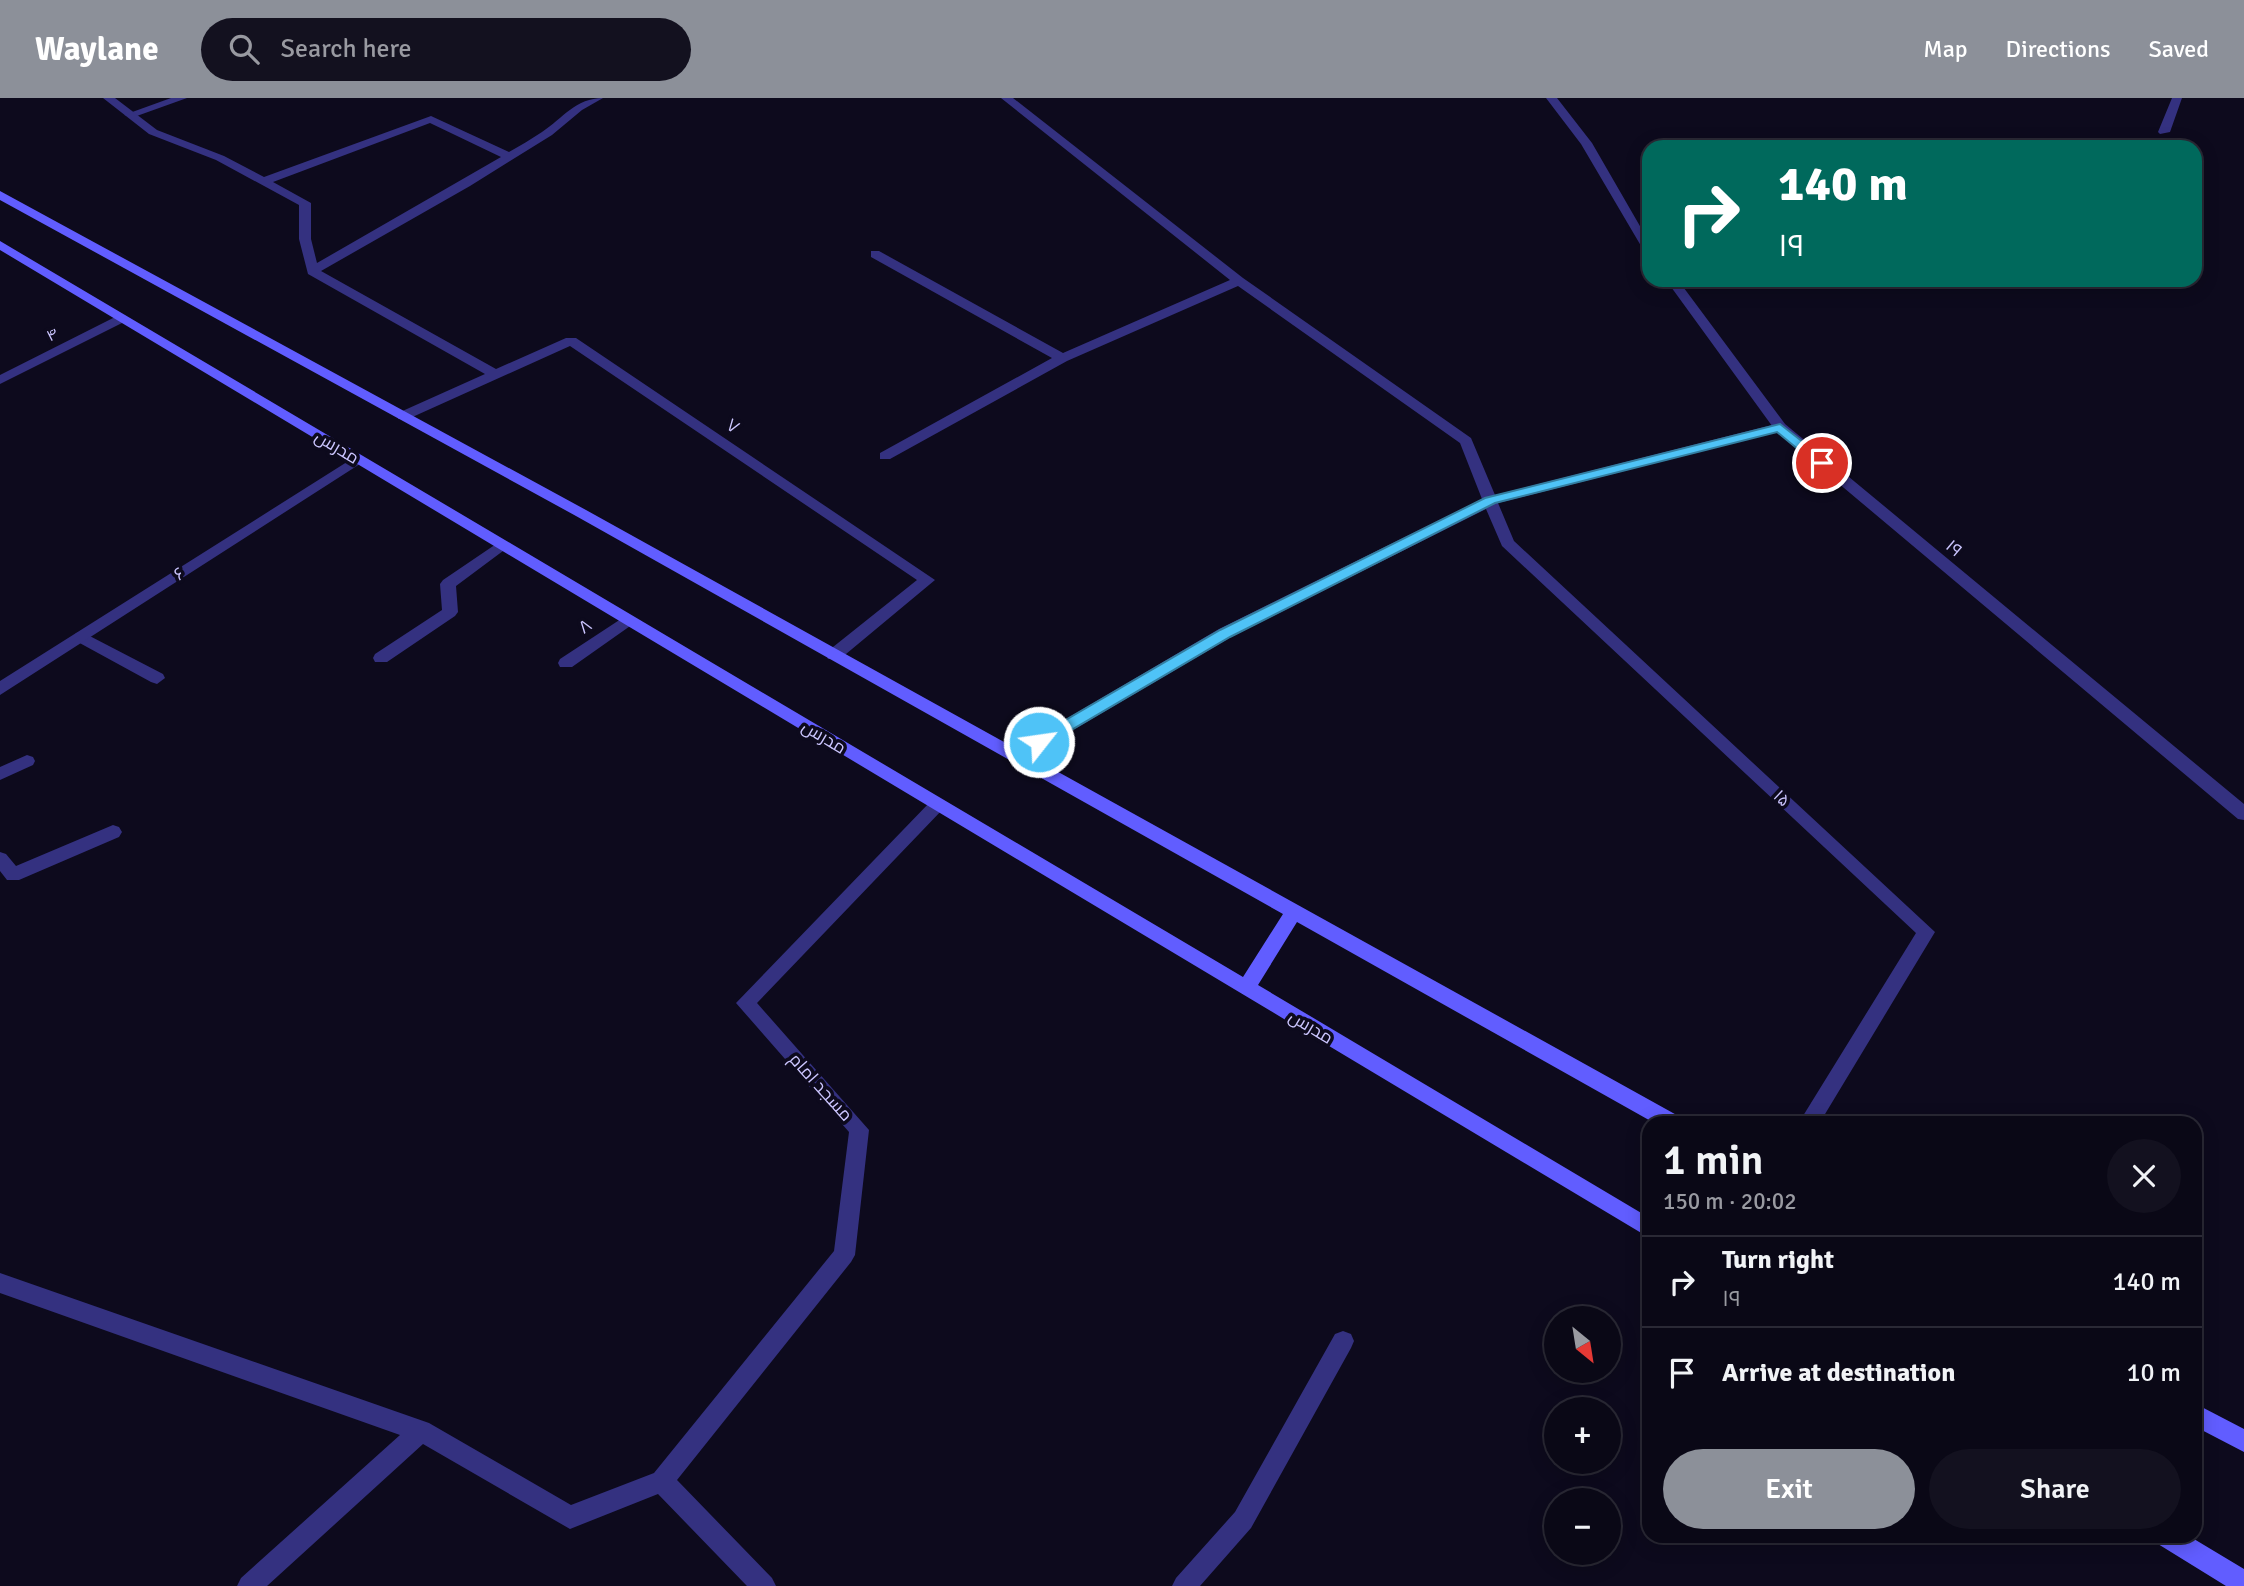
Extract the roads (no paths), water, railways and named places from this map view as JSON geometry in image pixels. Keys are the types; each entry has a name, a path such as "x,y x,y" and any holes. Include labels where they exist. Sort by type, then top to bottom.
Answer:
{"main road":[{"path":"0,195 834,655 1661,1116"},
{"name":"مدرس","path":"0,245 1642,1224"},
{"path":"1246,988 1294,911"},
{"path":"2202,1418 2244,1441"},
{"path":"2178,1543 2244,1583"}],"street":[{"path":"108,98 153,132 220,158 305,203 305,239 312,271 494,373"},
{"path":"130,115 182,98"},
{"path":"312,271 509,157 548,133 578,108 598,98"},
{"path":"1006,98 1239,281 1466,441 1490,500"},
{"path":"1551,98 1586,144 1642,239"},
{"path":"2164,132 2176,98"},
{"path":"264,181 431,119 509,157"},
{"path":"875,254 1062,358"},
{"path":"885,456 1062,358 1239,281"},
{"name":"۱۹","path":"1677,287 1780,427 2244,814"},
{"name":"۴","path":"0,380 121,318"},
{"name":"۷","path":"403,416 494,373 571,341 927,580 834,655"},
{"path":"1016,756 1225,633 1490,500 1780,427"},
{"name":"۶","path":"0,688 358,460"},
{"name":"۱۵","path":"1490,500 1507,543 1926,932 1813,1116"},
{"path":"381,658 450,612 447,584 502,545"},
{"name":"۸","path":"566,663 627,620"},
{"path":"82,637 157,678"},
{"path":"0,774 27,761"},
{"name":"مسجد امام","path":"662,1481 844,1255 859,1130 745,1003 937,805"},
{"path":"0,859 13,875 113,832"},
{"path":"0,1283 421,1431 570,1517 662,1481 764,1586"},
{"path":"1184,1586 1243,1520 1343,1340"},
{"path":"249,1586 421,1431"}]}
